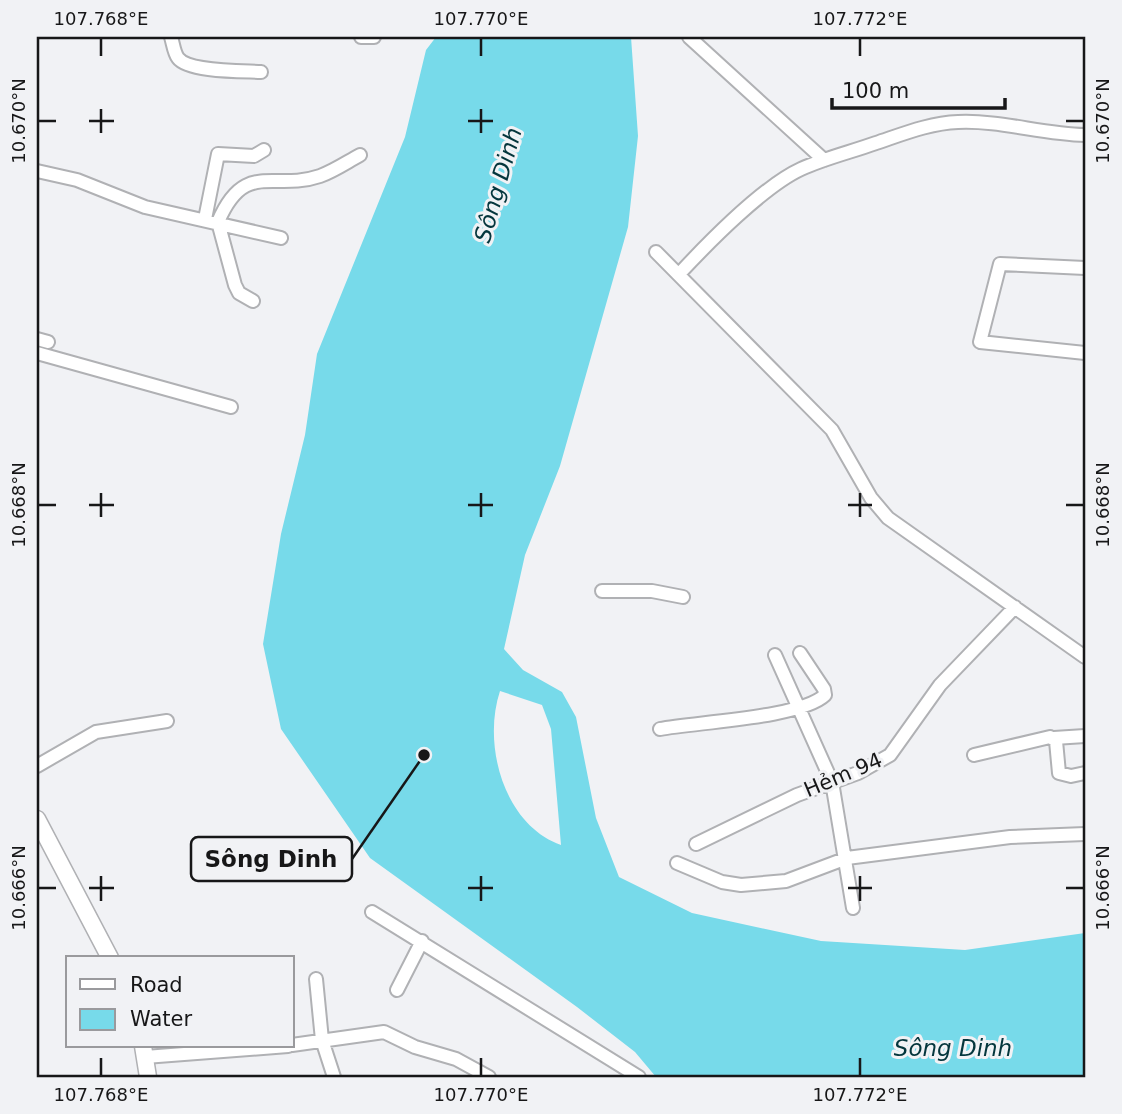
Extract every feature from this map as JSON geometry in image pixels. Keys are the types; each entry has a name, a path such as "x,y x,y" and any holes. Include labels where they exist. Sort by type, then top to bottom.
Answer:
{"street":[{"path":"171,37 178,59 184,63 204,68 261,72"},
{"path":"361,37 374,37"},
{"path":"689,37 824,160"},
{"path":"680,273 720,232 771,190 794,173 824,160 947,122 979,122 1039,133 1085,135"},
{"path":"205,219 218,154 254,156 264,150"},
{"path":"253,301 239,293 235,285 218,222 225,205 238,188 267,180 319,176 360,155"},
{"path":"37,171 77,180 145,207 281,238"},
{"path":"656,252 680,273 832,430 872,498 888,518 1085,657"},
{"path":"1085,268 1000,264 980,342 1085,354"},
{"path":"37,352 231,407"},
{"path":"603,591 652,591 683,597"},
{"name":"Hẻm 94","path":"696,844 797,794 874,765 890,755 940,684 1015,607"},
{"path":"660,729 797,708 818,701 825,692 800,653"},
{"path":"775,654 832,782 847,858 853,908"},
{"path":"37,765 96,732 167,721"},
{"path":"974,755 1009,744 1085,736"},
{"path":"1054,738 1059,773 1072,776 1085,773"},
{"path":"37,818 109,956"},
{"path":"677,863 722,882 741,885 786,881 847,858 1010,837 1085,834"},
{"path":"372,912 639,1077"},
{"path":"397,990 422,941"},
{"path":"316,978 322,1040 334,1077"},
{"path":"294,1044 384,1032 415,1047 456,1059 489,1077"},
{"path":"148,1077 144,1051 237,1048"}],"water":[{"path":"436,37 631,37 638,136 628,227 560,466 525,555 504,649 523,670 562,692 576,717 596,818 619,877 692,913 821,941 965,950 1085,933 1085,1077 656,1077 635,1052 577,1007 370,858 281,729 263,644 281,534 305,435 317,354 405,137 426,50","holes":["500,691 542,705 551,729 561,845 541,835 525,820 502,781 496,758 495,712"]}],"place":[{"name":"Sông Dinh","path":"424,755"}]}
